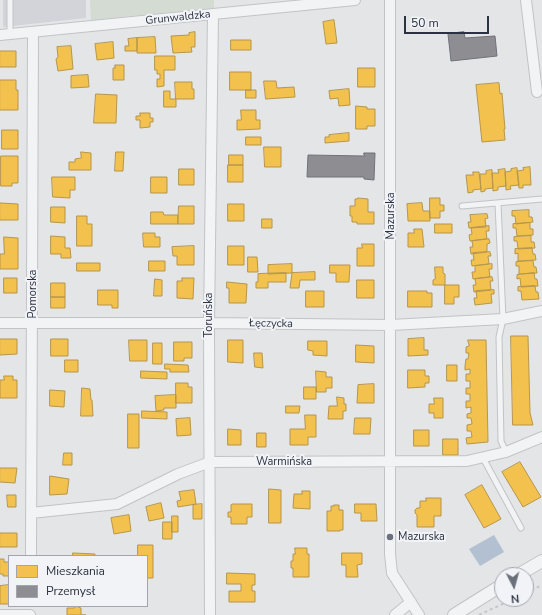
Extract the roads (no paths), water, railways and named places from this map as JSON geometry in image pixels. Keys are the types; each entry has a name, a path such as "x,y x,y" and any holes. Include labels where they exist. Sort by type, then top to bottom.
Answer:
{"street":[{"name":"Grunwaldzka","path":"5,35 213,14 313,2 355,0"},
{"name":"Mazurska","path":"390,0 390,554 392,573 419,615"},
{"path":"526,0 537,92"},
{"name":"Toruńska","path":"210,615 209,323 213,14"},
{"name":"Pomorska","path":"31,555 33,32"},
{"name":"Łęczycka","path":"0,323 209,323 391,326 503,319 542,311"},
{"name":"Warmińska","path":"31,513 117,504 178,474 210,462 467,461 506,452 542,437"},
{"path":"532,567 542,561"},
{"path":"454,615 494,590"},
{"path":"395,615 411,602"},
{"path":"0,615 30,615"}],"lane":[{"path":"5,35 10,0"},
{"path":"462,206 542,199"},
{"path":"498,203 503,319 499,337 501,441 506,452"},
{"path":"483,458 521,528"}],"water":[{"path":"494,535 504,552 480,566 469,549"}],"place":[{"name":"Mazurska","path":"390,537"}]}
